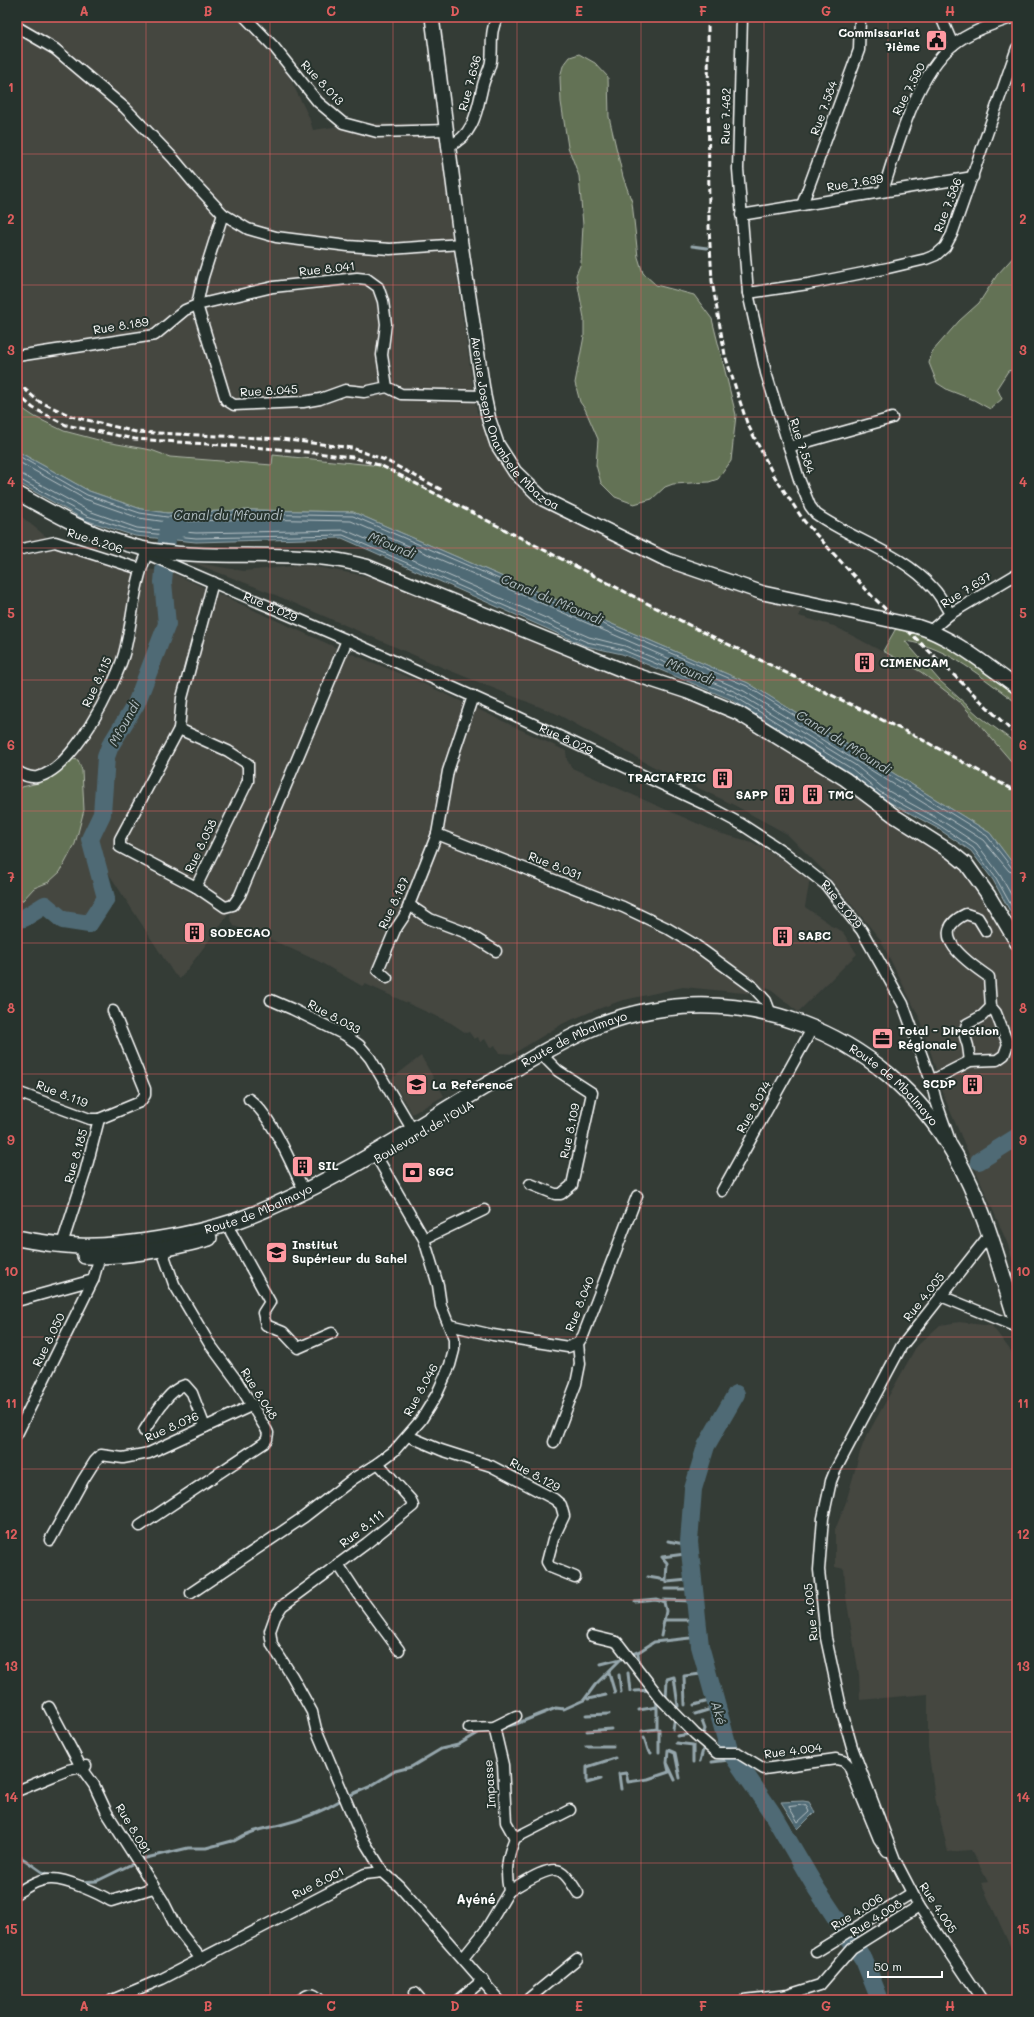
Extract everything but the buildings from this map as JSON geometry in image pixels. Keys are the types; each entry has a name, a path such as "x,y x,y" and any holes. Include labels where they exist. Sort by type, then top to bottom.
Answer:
{"highway":[{"name":"Route de Mbalmayo","path":"17,1238 62,1244 99,1246 135,1242 205,1229 236,1221 305,1192 376,1155 412,1129 525,1063 597,1026 624,1017 673,1006 726,1006 771,1014 798,1022 823,1033 864,1056 891,1077 926,1112 955,1154"},
{"name":"Boulevard de l'OUA","path":"17,1249 73,1256 100,1256 162,1250 231,1232 315,1195 376,1155 547,1060 597,1036 627,1025 672,1016 726,1016 761,1020 808,1036 843,1054 862,1066 904,1102 955,1154"},
{"path":"955,1154 974,1194 990,1234 1017,1322"}],"main road":[{"name":"Avenue Joseph Onambele Mbazoa","path":"432,17 450,146 461,244 484,396 489,420 497,444 515,472 543,499 667,560 763,593 916,626 930,631 951,642 1017,687"},
{"name":"Rue 8.029","path":"17,493 63,519 89,531 144,551"},
{"path":"144,551 223,556 322,558 366,566 627,672 688,692 738,713 845,780 896,817 951,852 967,865 989,896 1017,944"}],"street":[{"name":"Rue 8.013","path":"245,17 257,28 318,102 343,123 377,132 447,130"},
{"path":"257,17 257,28"},
{"name":"Rue 7.636","path":"450,146 457,143 466,135 473,123 490,65 492,31 498,17"},
{"name":"Rue 7.482","path":"741,215 738,169 742,17"},
{"name":"Rue 7.584","path":"802,205 859,50 860,17"},
{"path":"941,17 953,45"},
{"name":"Rue 7.590","path":"883,191 903,128 918,96 935,66 953,45 972,34 1014,17"},
{"path":"17,27 55,49 125,108 173,158 223,214 248,229 276,237 348,246 390,249 461,244"},
{"name":"Rue 7.586","path":"748,293 808,284 888,268 936,255 945,247 952,234 973,177 1017,48"},
{"name":"Rue 7.639","path":"741,215 973,177"},
{"path":"197,305 203,278 223,214"},
{"name":"Rue 7.584","path":"741,215 748,293 766,373 799,479 810,506 816,514 894,558 922,577 937,592 950,614"},
{"name":"Rue 8.041","path":"197,305 273,287 357,278 367,279 378,287 383,301 386,324 382,354 387,387"},
{"name":"Rue 8.189","path":"17,356 155,335 185,310 197,305"},
{"name":"Rue 8.045","path":"197,305 226,400 234,405 303,402 320,399 345,390 364,392 387,387"},
{"path":"387,387 401,394 484,396"},
{"path":"789,447 892,418"},
{"name":"Rue 8.206","path":"17,550 55,542 140,569"},
{"name":"Rue 8.115","path":"17,771 25,776 37,777 58,766 79,744 108,694 124,655 144,551"},
{"name":"Rue 8.029","path":"144,551 473,696 710,808 764,838 808,869 826,885 862,931 903,1004 931,1081 955,1154"},
{"name":"Rue 7.637","path":"930,631 950,614 1017,574"},
{"path":"196,887 120,847 120,839 179,729 182,698 213,582"},
{"name":"Rue 8.058","path":"179,729 228,752 248,764 248,781 196,887 225,907 233,905 240,895 347,640"},
{"path":"437,834 448,771 473,696"},
{"name":"Rue 8.187","path":"387,978 378,970 395,930 409,905 437,834"},
{"name":"Rue 8.031","path":"437,834 599,897 667,928 694,944 753,987 766,1001 771,1014"},
{"path":"409,905 430,918 467,933 496,951"},
{"path":"931,1081 970,1062 997,1060 1004,1055 1008,1044 996,1013 991,1007 989,977 966,961 955,948 948,934 949,926 966,914 978,918 986,931"},
{"name":"Rue 8.033","path":"271,1000 345,1035 359,1045 370,1058 412,1129"},
{"path":"970,1062 968,1046 964,1033 967,1024 982,1016 991,1007"},
{"name":"Rue 8.185","path":"62,1244 85,1173 99,1119 140,1102 145,1095 145,1088 113,1011"},
{"name":"Rue 8.074","path":"722,1191 808,1036"},
{"name":"Rue 8.109","path":"530,1184 555,1194 561,1194 572,1185 592,1093 558,1071 547,1060"},
{"name":"Rue 8.119","path":"17,1092 90,1119 99,1119"},
{"path":"250,1099 259,1105 305,1192"},
{"name":"Rue 8.046","path":"191,1593 304,1517 352,1479 394,1451 421,1420 433,1400 450,1365 454,1350 454,1338 441,1306 438,1285 424,1239 376,1155"},
{"name":"Rue 8.040","path":"449,1325 493,1335 568,1347 578,1343 583,1336 637,1196"},
{"path":"424,1239 484,1210"},
{"path":"231,1232 270,1302 263,1313 266,1325 283,1332 298,1348 332,1333"},
{"name":"Rue 4.005","path":"982,2000 912,1894 895,1860 852,1747 834,1678 826,1638 821,1585 820,1545 823,1518 831,1481 835,1471 901,1347 990,1234"},
{"name":"Rue 8.048","path":"140,1526 264,1443 267,1439 268,1433 253,1405 209,1343 174,1284 162,1250"},
{"name":"Rue 8.050","path":"17,1434 93,1280 100,1256"},
{"path":"17,1301 93,1280"},
{"path":"942,1296 1017,1327"},
{"path":"554,1442 576,1384 580,1364 578,1343"},
{"path":"144,1431 155,1413 170,1395 180,1386 185,1385 192,1393 205,1426"},
{"name":"Rue 8.076","path":"50,1540 83,1480 95,1461 101,1455 124,1458 149,1453 253,1405"},
{"name":"Rue 8.129","path":"408,1436 441,1450 491,1466 554,1499 561,1505 564,1516 553,1539 547,1562 550,1567 575,1577"},
{"name":"Rue 8.111","path":"378,1463 412,1500 413,1506 367,1543 282,1606 275,1617 270,1631 272,1645 292,1676 312,1712 316,1729 361,1836 383,1872"},
{"path":"338,1564 357,1593 399,1650"},
{"name":"Rue 4.004","path":"592,1636 617,1642 660,1698 695,1734 717,1753 738,1753 764,1769 836,1759 844,1761 849,1766 879,1839 895,1860"},
{"name":"Rue 8.091","path":"49,1707 94,1784 107,1813 163,1901 176,1927 200,1959"},
{"path":"468,1728 494,1726 516,1716"},
{"name":"Impasse","path":"494,1726 503,1765 506,1822 515,1838"},
{"path":"17,1791 23,1787 68,1770 84,1766"},
{"path":"509,1891 506,1875 515,1838 570,1810"},
{"path":"464,1957 485,1931 509,1891 550,1870 560,1870 566,1875 578,1893"},
{"path":"383,1872 399,1886 464,1957 500,2000"},
{"name":"Rue 8.001","path":"112,2000 200,1959 327,1892 365,1874 383,1872"},
{"path":"17,1893 34,1883 52,1878 91,1890 111,1901 154,1888"},
{"name":"Rue 4.006","path":"816,1952 912,1894"},
{"name":"Rue 4.008","path":"744,2000 788,1995 820,1985 852,1948 919,1906"},
{"path":"527,2000 577,1959"},
{"path":"460,2000 483,1980"},
{"path":"300,2000 310,1993 313,1993 320,2000"}],"shaded area":[{"path":"17,17 238,17 278,54 309,117 313,130 360,123 438,124 460,300 477,412 518,480 514,486 612,536 614,543 639,555 646,553 758,596 802,608 799,616 834,626 921,672 961,703 1017,768 1017,792 921,739 691,626 414,481 356,464 298,456 273,455 272,465 170,457 151,450 106,442 64,431 35,417 17,405"},
{"path":"17,513 54,543 115,565 170,572 335,647 416,680 566,751 567,760 572,768 719,833 752,842 787,862 810,879 805,907 830,924 829,925 842,931 857,954 798,1012 767,987 759,998 754,994 683,987 620,1001 593,1011 564,1023 513,1054 499,1053 495,1045 490,1048 485,1039 480,1042 478,1037 474,1039 469,1032 466,1033 451,1023 365,984 362,986 318,961 263,936 234,926 230,918 231,911 180,979 174,974 94,851 106,898 89,924 63,920 45,905 24,918 17,919"},
{"path":"191,562 244,571 306,565 377,578 583,663 725,712 835,780 964,868 985,898 1017,955 1017,1275 1008,1245 945,1099 921,1021 880,939 822,869 787,834 734,805 652,766 557,714 446,669 266,591"},
{"name":"La Reference","path":"421,1056 444,1096 412,1114 391,1079"},
{"path":"959,1322 992,1326 1011,1351 1017,1366 1017,1961 981,1883 988,1882 971,1850 948,1852 935,1797 928,1748 928,1694 860,1700 859,1675 846,1597 844,1569 835,1567 835,1530 846,1502 865,1439 916,1347 940,1325"}],"green space":[{"path":"579,54 595,63 608,77 609,117 623,177 632,202 638,257 643,273 656,285 694,295 712,319 736,415 731,461 718,479 709,482 673,484 665,487 652,499 634,504 615,497 601,483 596,465 598,439 585,409 580,402 575,383 584,336 584,318 576,275 581,263 583,225 579,176 568,147 561,102 560,77 563,66 570,57"},
{"path":"1017,253 1017,369 1008,371 997,388 1002,399 990,409 974,400 948,390 937,383 929,363 932,352 959,321 979,303 997,275"},
{"path":"17,405 35,417 64,431 106,442 151,450 170,457 272,465 273,455 382,466 691,626 921,739 1017,792 1017,869 990,833 748,683 353,512 252,510 167,513 141,509 89,491 17,451"},
{"path":"899,623 916,626 1017,687 1017,703 978,674 951,657 921,644 905,641 939,680 979,716 1017,744 1017,768 961,703 921,672 883,651"},
{"path":"73,759 78,760 82,770 84,810 75,844 60,872 49,882 34,888 23,900 17,902 17,793 22,787 42,782"}],"water":[{"name":"Canal du Mfoundi","path":"17,451 89,491 141,509 167,513 252,510 353,512 748,683 990,833 1017,869 1017,924 993,880 971,851 937,828 878,796 850,773 732,700 622,654 586,646 342,538 196,542 135,536 85,520 17,482"},
{"path":"781,1802 809,1802 815,1812 798,1829"}],"waterway":[{"path":"692,246 707,248"},
{"name":"Mfoundi","path":"17,919 24,918 45,905 63,920 89,924 106,898 90,839 102,814 106,757 110,746 136,704 167,624 163,582 168,528 181,528"},
{"name":"Aké","path":"979,1161 1017,1137"},
{"name":"Aké","path":"736,1394 706,1446 693,1489 689,1542 700,1646 729,1750 772,1813 816,1888 864,1960 880,2000"},
{"path":"668,1541 684,1544"},
{"path":"662,1557 685,1554"},
{"path":"648,1577 666,1580 667,1563 662,1557"},
{"path":"667,1582 688,1580"},
{"path":"665,1589 689,1589"},
{"path":"635,1601 656,1599 664,1602 666,1611 661,1636"},
{"path":"663,1600 691,1601"},
{"path":"664,1620 693,1620"},
{"path":"504,1727 516,1724 556,1708 564,1709 584,1700 595,1685 621,1659 640,1651 654,1642 697,1636"},
{"path":"638,1654 640,1667"},
{"path":"601,1664 621,1659"},
{"path":"609,1673 615,1693"},
{"path":"628,1673 630,1691"},
{"path":"685,1705 684,1676 701,1674"},
{"path":"619,1675 621,1692"},
{"path":"666,1701 667,1679 674,1677 678,1706"},
{"path":"635,1691 651,1690"},
{"path":"588,1699 606,1695"},
{"path":"639,1710 657,1707 656,1697"},
{"path":"694,1705 709,1701"},
{"path":"642,1731 657,1729 657,1708"},
{"path":"695,1714 711,1709"},
{"path":"586,1715 609,1714"},
{"path":"673,1729 675,1717"},
{"path":"702,1721 705,1729 702,1737"},
{"path":"587,1731 611,1729"},
{"path":"659,1729 659,1752"},
{"path":"348,1796 369,1787 395,1771 411,1767 441,1749 458,1745 480,1732"},
{"path":"677,1736 691,1734"},
{"path":"644,1737 648,1750 651,1753"},
{"path":"676,1743 693,1745 693,1762"},
{"path":"586,1746 613,1746"},
{"path":"700,1761 704,1746"},
{"path":"675,1780 667,1763 668,1750 675,1753 680,1778"},
{"path":"601,1779 587,1783 587,1767 615,1758"},
{"path":"712,1762 729,1760"},
{"path":"621,1789 619,1774 626,1773 628,1782 648,1779 669,1772 667,1763"},
{"path":"234,1841 262,1829 288,1823 313,1814 343,1799"},
{"path":"142,1859 188,1848 206,1848 232,1841"},
{"path":"17,1855 25,1860"},
{"path":"25,1860 42,1872 52,1875"},
{"path":"78,1882 97,1881 136,1862"}],"railway":[{"path":"708,17 709,227 712,281 725,355 747,423 773,474 804,521 872,596 1017,736"},
{"path":"17,382 38,401 71,416 136,432 281,439 352,448 385,460 442,490"},
{"path":"17,394 33,408 66,425 135,439 278,449 352,457 382,466 691,626 921,739 1017,792"}],"place":[{"name":"Commissariat 7ième","path":"936,40"},
{"name":"CIMENCAM","path":"864,663"},
{"name":"TRACTAFRIC","path":"722,778"},
{"name":"SAPP","path":"784,795"},
{"name":"TMC","path":"813,795"},
{"name":"SODECAO","path":"194,933"},
{"name":"SABC","path":"783,936"},
{"name":"Total - Direction Régionale","path":"882,1038"},
{"name":"SCDP","path":"972,1084"},
{"name":"La Reference","path":"416,1085"},
{"name":"SIL","path":"302,1166"},
{"name":"SGC","path":"412,1172"},
{"name":"Institut Supérieur du Sahel","path":"276,1252"}],"district":[{"name":"Ayéné","path":"476,1899"}]}
